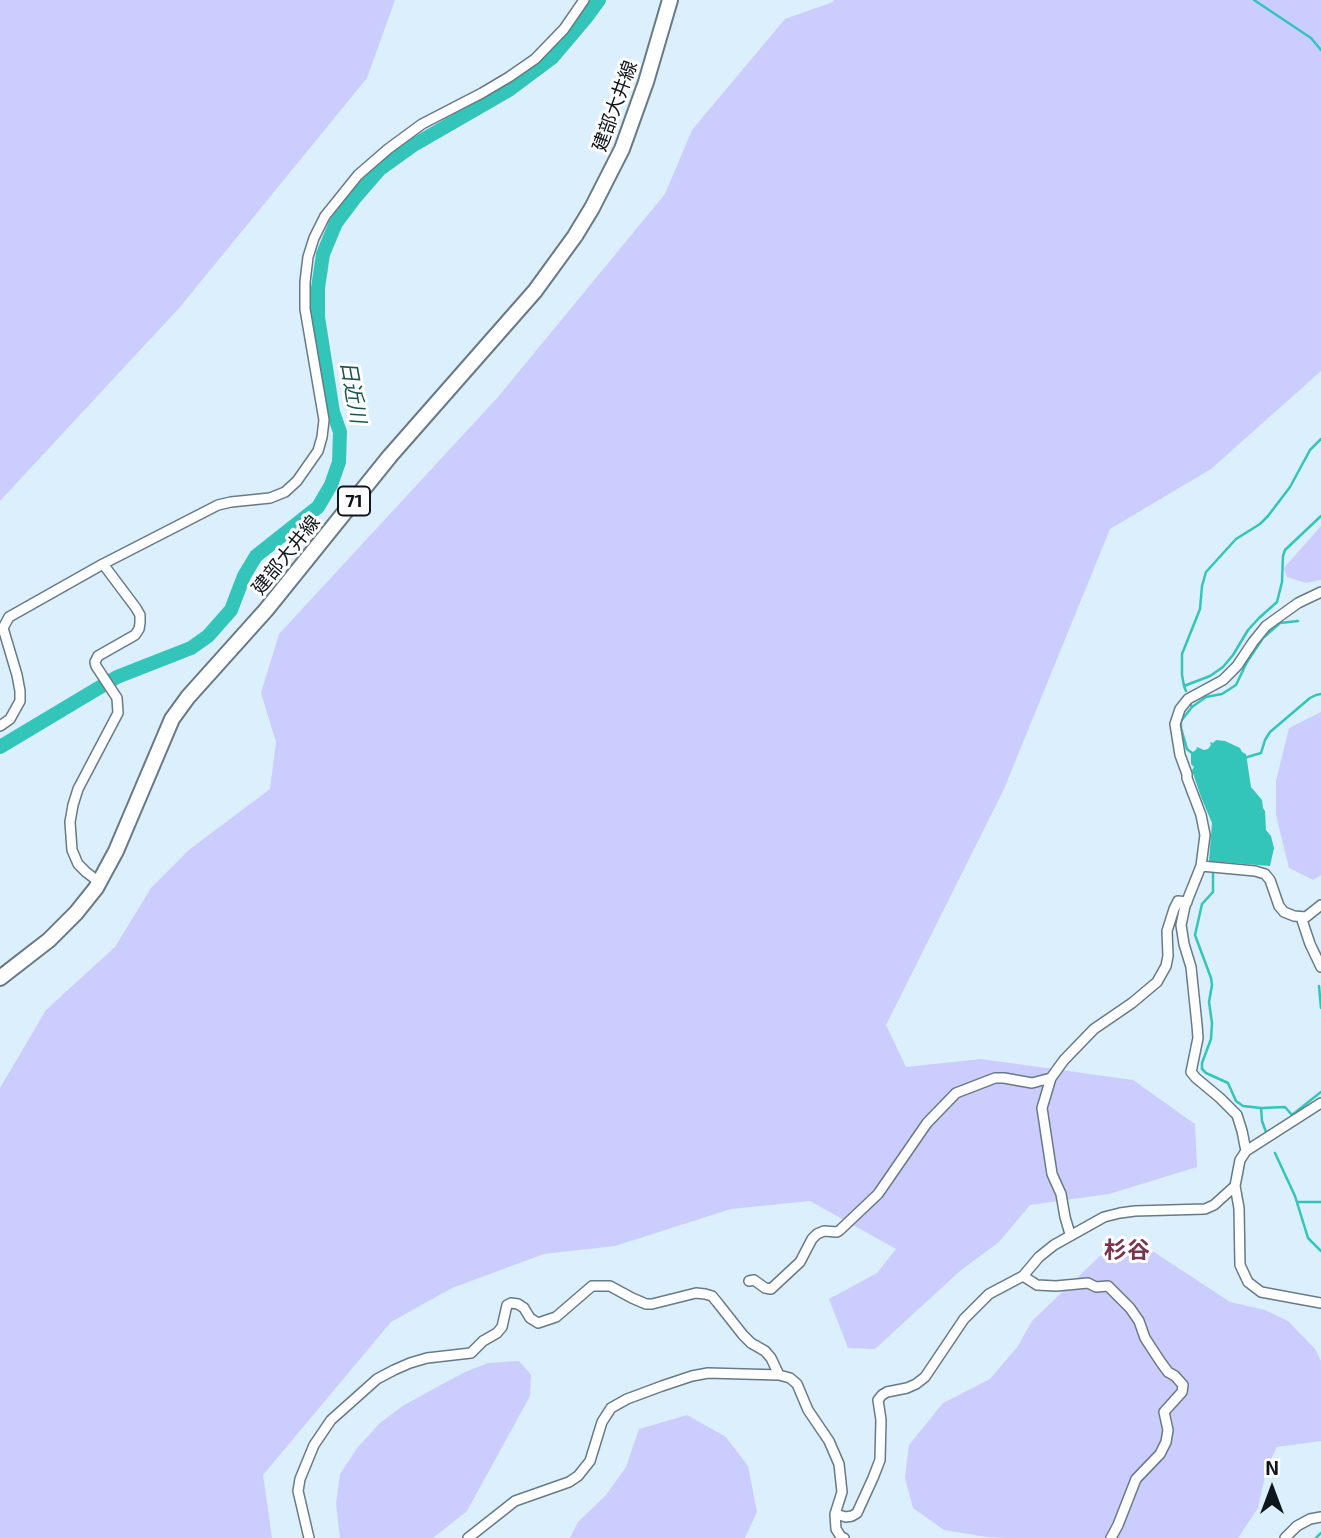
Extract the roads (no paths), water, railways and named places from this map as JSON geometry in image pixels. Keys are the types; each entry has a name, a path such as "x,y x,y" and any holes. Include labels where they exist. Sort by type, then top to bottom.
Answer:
{"main road":[{"name":"建部大井線","path":"0,978 76,914 99,882 116,851 172,719 188,697 266,610 390,456 535,291 575,236 622,149 646,82 670,0"}],"street":[{"path":"0,726 10,719 20,701 20,691 3,628 9,617 103,564 218,505 270,498 285,492 297,481 318,451 324,420 305,309 305,282 308,257 325,216 358,175 388,149 422,124 482,93 535,59 564,29 584,0"},
{"path":"99,882 78,864 72,850 70,822 78,789 118,713 117,698 95,662 98,656 135,635 141,623 136,608 103,564"},
{"path":"1246,1151 1237,1115 1191,1072 1198,1038 1191,967 1181,925 1187,902 1209,867 1204,824 1180,755 1175,724 1180,709 1188,699 1223,680 1237,666 1266,626 1298,603 1321,592"},
{"path":"1209,867 1265,874 1270,880 1279,906 1284,912 1294,916 1306,917 1321,905"},
{"path":"1070,1234 1061,1194 1052,1174 1042,1108 1051,1077 1094,1028 1132,1003 1157,982 1166,966 1167,931 1174,909 1178,901 1187,902"},
{"path":"1301,916 1321,967"},
{"path":"749,1281 754,1280 771,1289 800,1262 817,1234 840,1230 878,1194 927,1123 956,1093 995,1079 1032,1083 1051,1077"},
{"path":"1321,1103 1246,1151 1240,1160 1235,1186 1239,1208 1240,1265 1248,1282 1261,1292 1321,1303"},
{"path":"835,1514 846,1517 857,1513 880,1460 881,1420 878,1400 887,1392 907,1388 925,1377 964,1319 989,1294 1023,1276 1046,1251 1070,1234 1104,1217 1120,1213 1205,1209 1214,1205 1235,1186"},
{"path":"1023,1276 1037,1285 1088,1283 1096,1287 1108,1286 1130,1308 1160,1361 1183,1385 1182,1392 1164,1412 1168,1430 1166,1442 1160,1454 1136,1479 1111,1538"},
{"path":"309,1538 298,1491 300,1479 307,1458 331,1420 377,1379 394,1370 427,1358 471,1353 502,1327 507,1305 511,1303 524,1308 534,1322 538,1323 556,1317 592,1286 610,1286 646,1304 696,1293 705,1294 718,1302 751,1343 772,1358 779,1375"},
{"path":"468,1538 515,1501 569,1482 578,1476 590,1461 602,1422 611,1408 626,1399 708,1373 779,1375 790,1378 797,1384 808,1410 829,1441 839,1464 842,1492 835,1514 836,1529 844,1538"},
{"path":"1285,1538 1297,1526 1321,1517"}],"waterway":[{"name":"日近川","path":"0,747 117,677 191,648 208,636 231,610 244,576 256,556 318,507 331,485 339,462 340,432 333,412 318,317 318,288 323,254 336,223 380,169 412,146 509,90 552,58 599,0"},
{"path":"1254,0 1311,38 1321,50"},
{"path":"1184,686 1182,654 1200,609 1206,572 1236,539 1268,516 1290,487 1310,450 1321,439"},
{"path":"1186,691 1184,686 1210,676 1223,667 1248,630 1277,602 1285,550 1321,516"},
{"path":"1192,707 1206,697 1222,694 1236,685 1263,638 1280,623 1298,621"},
{"path":"1244,758 1261,753 1270,732 1310,698 1321,694"},
{"path":"1191,705 1181,721 1181,728 1187,749 1192,753"},
{"path":"1213,870 1213,892 1202,904 1195,935 1212,985 1209,1002 1211,1039 1202,1069 1228,1083 1236,1101 1243,1106 1261,1108 1266,1132"},
{"path":"1319,986 1321,1008"},
{"path":"1262,1108 1285,1107 1292,1115 1321,1092"},
{"path":"1275,1153 1295,1196 1308,1238 1321,1251"},
{"path":"1297,1202 1321,1202"},
{"path":"1316,1538 1321,1533"}],"district":[{"name":"杉谷","path":"1127,1250"}]}
